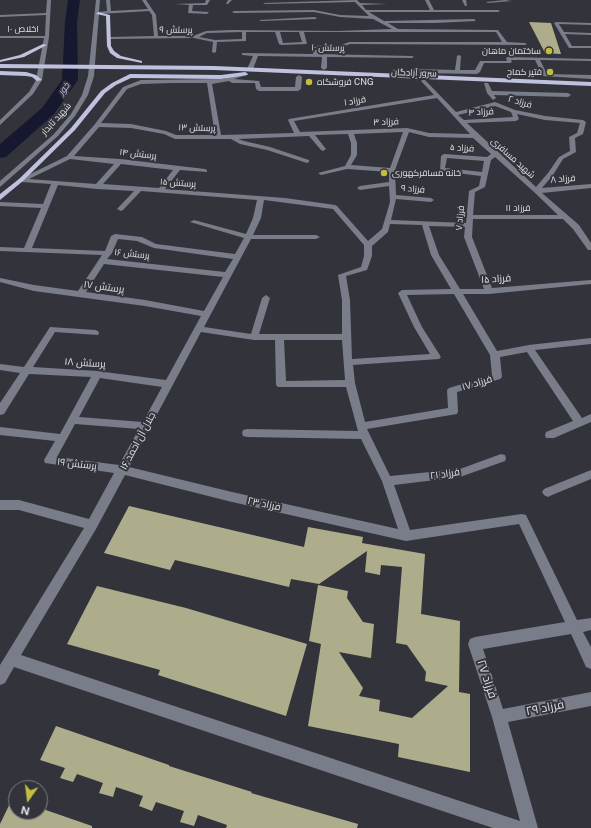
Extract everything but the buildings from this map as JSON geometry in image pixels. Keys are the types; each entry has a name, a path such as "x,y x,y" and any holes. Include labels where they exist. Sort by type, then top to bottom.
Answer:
{"main road":[{"path":"98,13 108,15 109,46 112,52 119,57 131,61 219,65 250,69"},
{"path":"13,59 45,45"},
{"path":"0,61 13,59 24,60 29,62 30,65 28,68 21,71 3,73"},
{"path":"114,72 113,69 117,65 131,61"},
{"path":"0,66 213,70"},
{"name":"سرور آزادگان","path":"213,70 250,69 486,84 591,88"},
{"path":"0,70 213,70"},
{"name":"سرور آزادگان","path":"213,70 245,74 591,84"},
{"path":"3,73 26,74 34,76 38,80"},
{"path":"120,75 221,77 245,74"},
{"path":"0,198 21,180 73,129 103,92 114,84 130,76"}],"street":[{"path":"0,123 31,93 38,80 47,37 49,0"},
{"name":"شهید تابدار","path":"0,185 56,135 74,115 85,95 91,76 98,0"},
{"path":"108,0 110,12"},
{"path":"144,0 154,15 156,37"},
{"path":"427,0 432,11"},
{"path":"177,4 206,4 208,1"},
{"path":"264,2 335,1 385,4"},
{"path":"335,1 337,6"},
{"path":"264,2 273,10"},
{"path":"356,2 380,22 399,30"},
{"path":"488,2 511,2"},
{"path":"191,4 190,12 207,13"},
{"path":"457,4 459,11"},
{"path":"98,13 151,10"},
{"path":"234,12 262,12 273,10 314,11 374,18"},
{"path":"314,11 316,30"},
{"path":"365,11 498,11"},
{"path":"405,11 409,22"},
{"path":"380,22 477,19 475,11"},
{"path":"0,16 48,14"},
{"path":"261,20 315,18"},
{"path":"283,19 286,31"},
{"path":"591,24 556,23 571,47 591,47"},
{"path":"277,31 281,44 305,43 301,30"},
{"path":"372,30 373,43"},
{"name":"شهید مسافری","path":"399,30 423,79 475,136 566,217 584,237 591,248"},
{"path":"194,37 206,32 244,31 498,31 505,44"},
{"name":"پرستش ۹","path":"109,38 194,37 215,41 244,40 244,31"},
{"path":"562,33 591,34"},
{"name":"اخلاص ۱۰","path":"0,37 47,37"},
{"path":"565,38 591,39"},
{"path":"214,52 215,41"},
{"path":"316,56 315,47 342,46 348,43 525,44"},
{"name":"پرستش ۱۰","path":"244,54 412,57"},
{"path":"250,69 256,54"},
{"path":"324,68 325,56"},
{"path":"457,72 459,56"},
{"path":"419,71 477,72 482,62 510,62 508,58 591,60"},
{"path":"537,59 545,76 591,77"},
{"path":"570,60 573,65"},
{"path":"575,71 578,76"},
{"path":"224,81 245,74"},
{"path":"21,180 69,157 97,125 125,88 131,85 141,82 224,81 257,82 259,89 298,88 299,76"},
{"path":"209,82 218,138"},
{"path":"486,84 495,104"},
{"path":"490,92 568,95"},
{"name":"فرزاد ۱","path":"298,134 290,120 438,96"},
{"name":"فرزاد ۲","path":"454,114 495,104 513,111 545,118 583,122 580,134 572,137 573,152 561,158 551,174 536,190"},
{"name":"فرزاد ۴","path":"462,122 516,119 513,111"},
{"name":"پرستش ۱۳","path":"97,125 131,126 166,133 175,137 232,138 298,134"},
{"path":"406,536 386,481 363,430 350,383 346,337 346,300 342,275 364,268 368,256 368,245 385,230 393,197 392,170 407,130"},
{"name":"فرزاد ۳","path":"298,134 311,135 407,130 429,135 475,136"},
{"path":"347,167 354,155 354,143 350,132"},
{"path":"311,135 323,149"},
{"path":"232,138 242,143 268,148 307,160"},
{"path":"488,159 495,154"},
{"name":"فرزاد ۵","path":"486,174 442,170 444,156 488,159"},
{"name":"پرستش ۱۴","path":"69,157 120,161 205,171"},
{"name":"فرزاد ۷","path":"488,159 482,188 472,191 468,237 489,291"},
{"path":"97,187 120,161"},
{"path":"320,173 347,167 392,170"},
{"path":"160,191 178,168"},
{"name":"پرستش ۱۵","path":"21,180 97,187 299,201 335,207 368,245"},
{"path":"27,250 56,183"},
{"path":"360,188 393,183"},
{"name":"فرزاد ۸","path":"536,190 591,186"},
{"path":"121,209 138,190"},
{"name":"فرزاد ۹","path":"393,197 431,200"},
{"name":"جلال آل احمد ۱۶","path":"0,678 92,525 199,329 258,218 261,198"},
{"path":"0,204 46,206"},
{"name":"فرزاد ۱۱","path":"470,216 513,218 566,217"},
{"path":"194,222 248,237 316,237"},
{"path":"388,222 469,225"},
{"path":"425,224 435,255 495,355 529,348 591,341"},
{"path":"108,253 115,236 139,239 154,246 238,257"},
{"name":"پرستش ۱۶","path":"0,249 108,253"},
{"name":"پرستش ۱۶","path":"102,261 108,253"},
{"path":"80,295 102,261"},
{"name":"پرستش ۱۶","path":"102,261 228,275"},
{"name":"پرستش ۱۷","path":"0,280 34,288 144,303 206,314"},
{"name":"فرزاد ۱۵","path":"348,362 436,357 418,327 402,293 489,291 591,282"},
{"path":"254,337 266,298"},
{"path":"0,412 25,370 53,329 95,333"},
{"path":"199,329 254,337 346,337"},
{"path":"279,338 282,385 350,383"},
{"path":"529,348 579,422"},
{"name":"فرزاد ۱۷","path":"247,433 363,430 453,411 452,390 497,377 495,355"},
{"name":"پرستش ۱۸","path":"0,367 97,374 168,384"},
{"path":"0,431 63,438 97,374"},
{"path":"550,435 591,418"},
{"path":"72,420 146,426"},
{"name":"پرستش ۱۹","path":"63,438 49,460 122,470"},
{"name":"فرزاد ۲۱","path":"386,481 460,473 501,458"},
{"name":"فرزاد ۲۳","path":"122,470 232,497 406,536 522,519 574,627"},
{"path":"548,492 591,474"},
{"path":"0,505 19,505 92,525"},
{"name":"فرزاد ۲۷","path":"530,828 499,717 475,644 591,624"},
{"path":"574,627 591,662"},
{"path":"12,659 517,828"},
{"name":"فرزاد ۲۹","path":"499,717 591,699"}],"waterway":[{"name":"خور","path":"0,153 48,111 70,80 71,22 74,0"}],"place":[{"name":"ساختمان ماهان","path":"549,51"},
{"name":"فتیر کماج","path":"550,72"},
{"name":"فروشگاه CNG","path":"309,82"},
{"name":"خانه مسافرکهوری","path":"384,173"}]}
